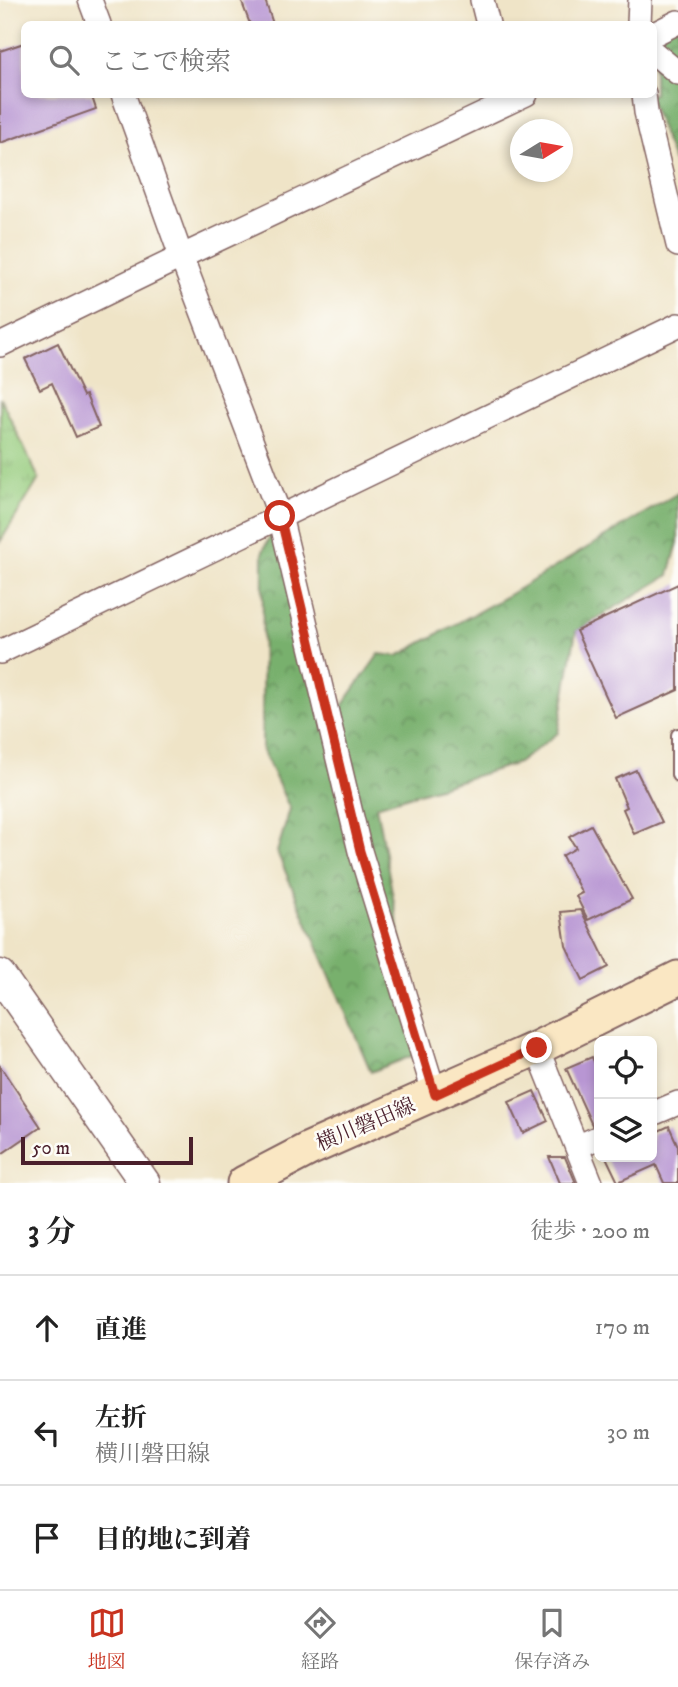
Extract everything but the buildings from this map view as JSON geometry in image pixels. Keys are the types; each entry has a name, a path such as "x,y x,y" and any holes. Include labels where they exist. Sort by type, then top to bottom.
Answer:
{"main road":[{"name":"横川磐田線","path":"244,1183 309,1149 537,1048 678,978"}],"street":[{"path":"90,0 98,21"},
{"path":"482,0 487,21"},
{"path":"639,21 640,0"},
{"path":"657,32 678,22"},
{"path":"657,56 678,73"},
{"path":"124,98 280,516 360,851 435,1095"},
{"path":"0,345 511,98"},
{"path":"644,98 678,245"},
{"path":"0,652 678,325"},
{"path":"0,975 145,1183"},
{"path":"537,1048 592,1183"},
{"path":"657,1112 678,1103"},
{"path":"577,1147 594,1140"}],"lane":[{"path":"678,735 678,775"}],"green space":[{"path":"678,12 678,174 649,98 657,98 657,21 652,21"},
{"path":"0,397 39,479 0,542"},
{"path":"678,493 678,542 669,575 576,631 558,733 518,763 376,806 422,1052 371,1072 277,852 290,809 262,749 263,551 280,516 330,723 379,654 398,656 507,596"}],"route":[{"path":"280,516 360,851 435,1095 537,1048"}]}
